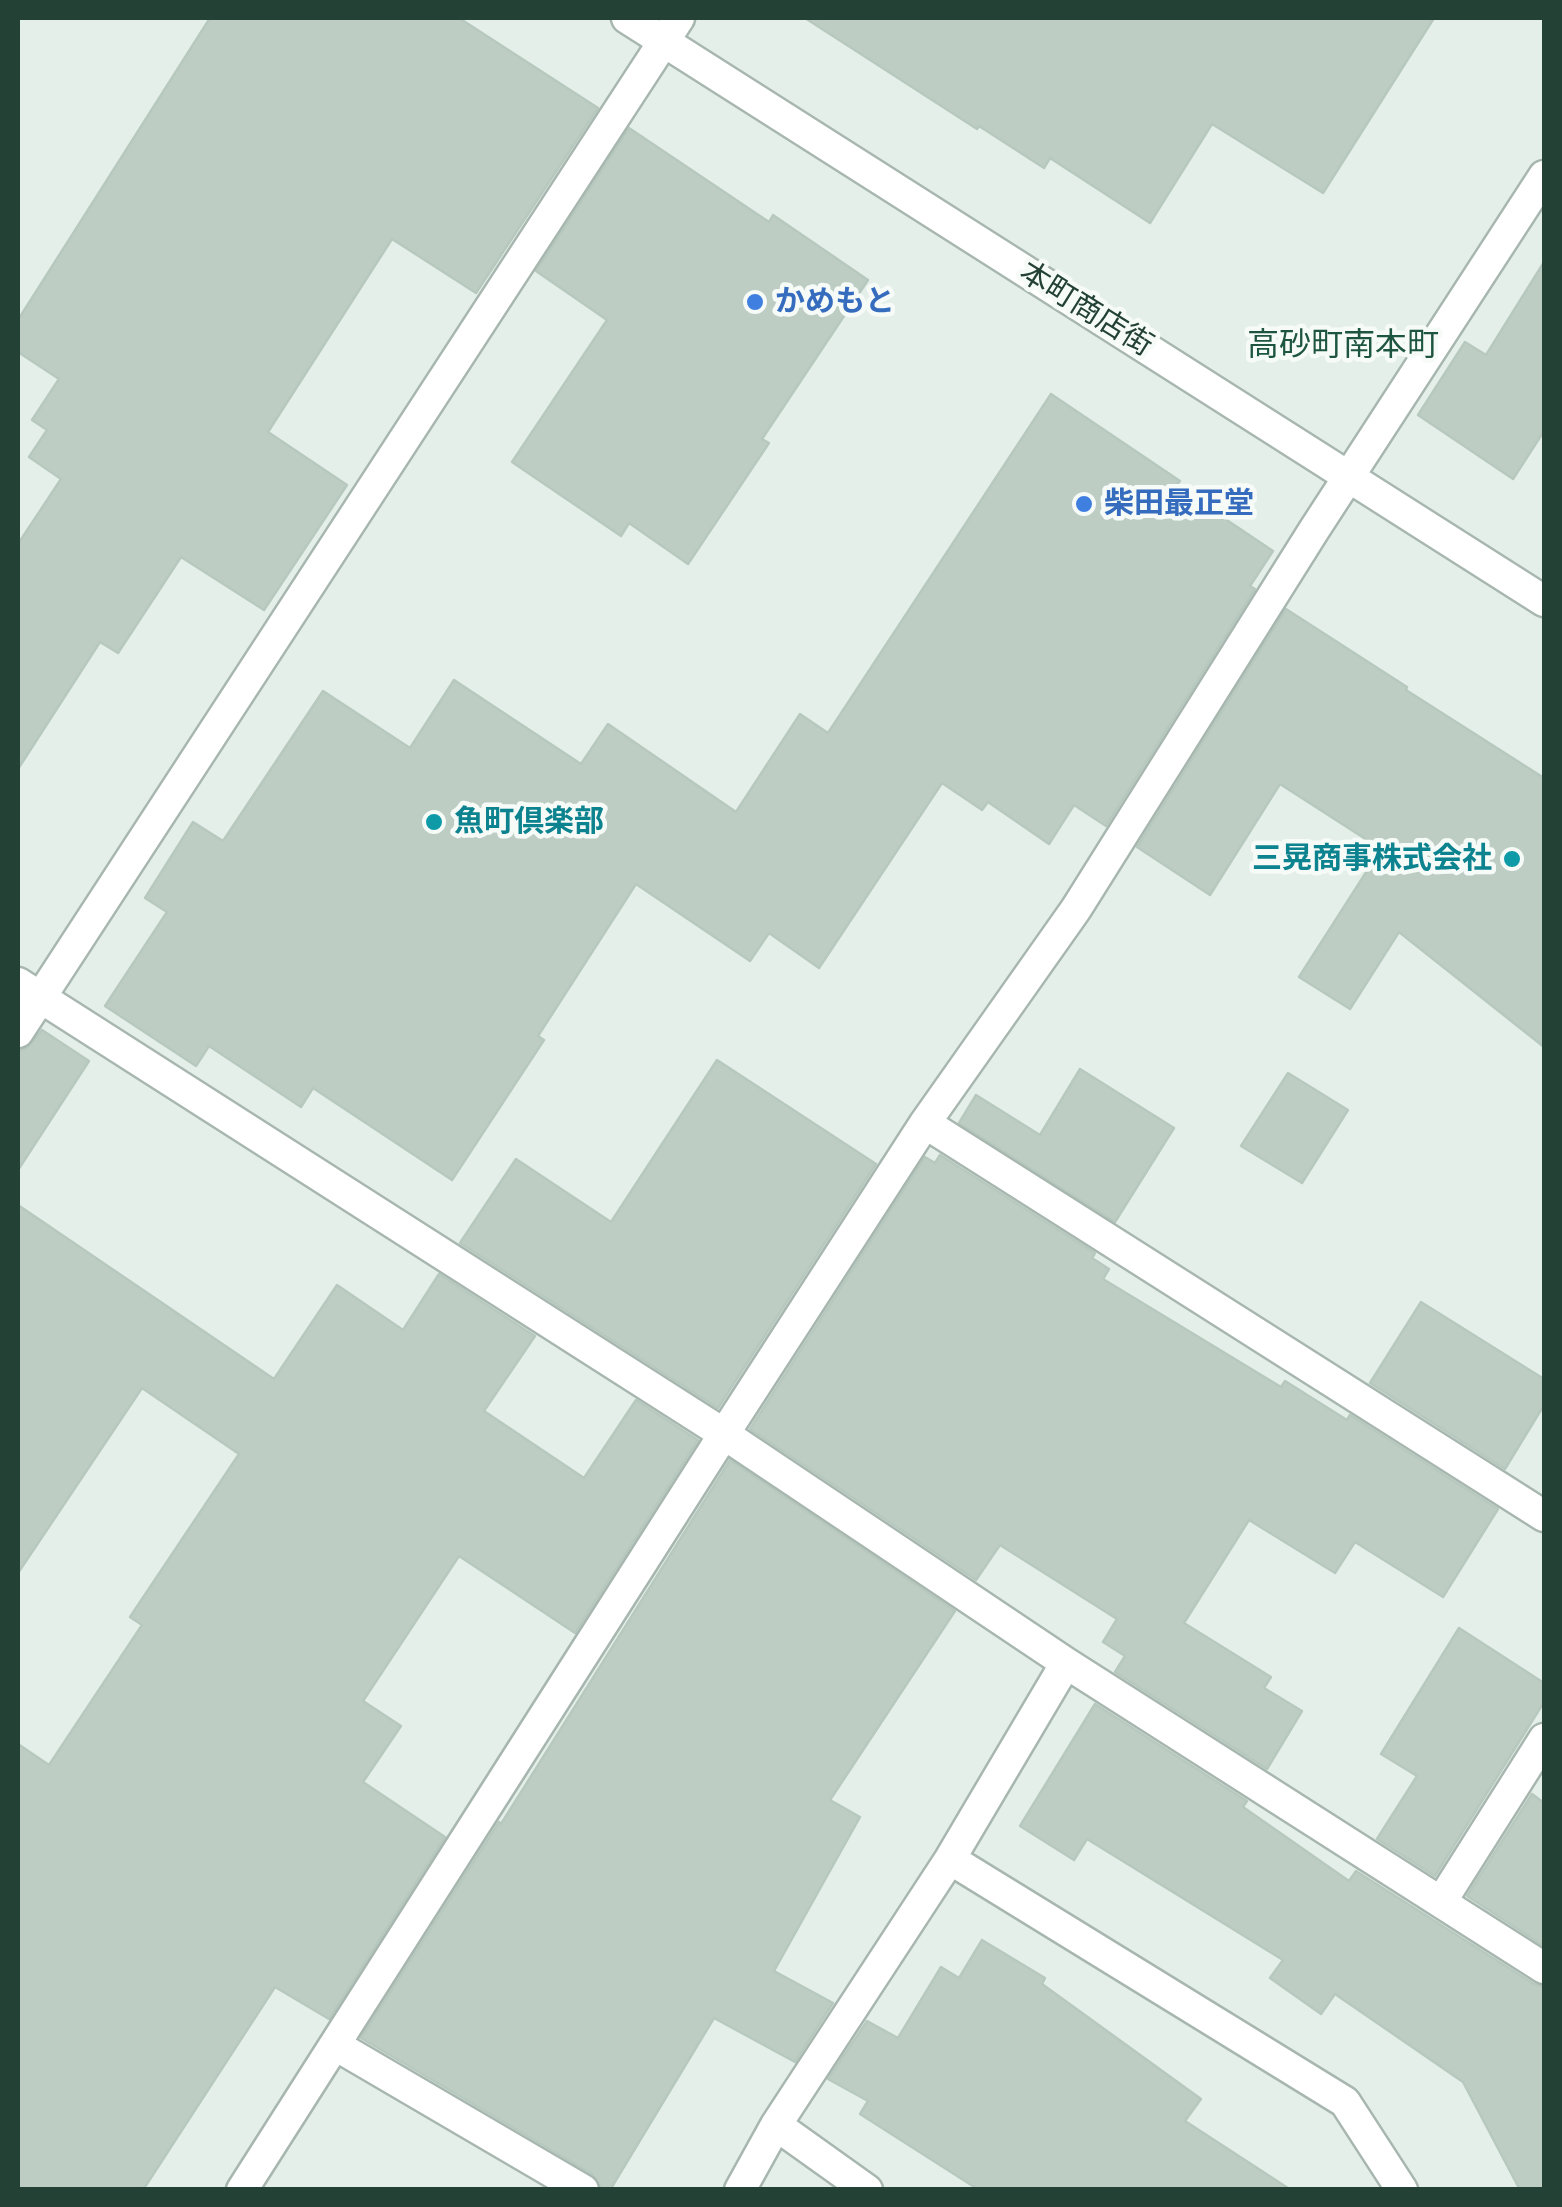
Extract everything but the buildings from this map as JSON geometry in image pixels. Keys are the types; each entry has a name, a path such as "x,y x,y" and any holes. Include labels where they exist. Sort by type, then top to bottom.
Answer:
{"street":[{"name":"本町商店街","path":"627,18 672,30 1544,601"},
{"path":"18,1032 28,991 672,30"},
{"path":"242,2190 925,1123 1076,909 1544,176"},
{"path":"28,991 724,1434 1066,1663 1544,1968"},
{"path":"925,1123 1544,1516"},
{"path":"740,2190 776,2125 950,1858 1066,1663"},
{"path":"1441,1902 1544,1740"},
{"path":"950,1858 1345,2102 1402,2190"},
{"path":"336,2046 584,2190"},
{"path":"776,2125 867,2190"}],"place":[{"name":"かめもと","path":"755,302"},
{"name":"柴田最正堂","path":"1084,504"},
{"name":"魚町倶楽部","path":"434,822"},
{"name":"三晃商事株式会社","path":"1512,859"}],"district":[{"name":"高砂町南本町","path":"1343,345"}]}
